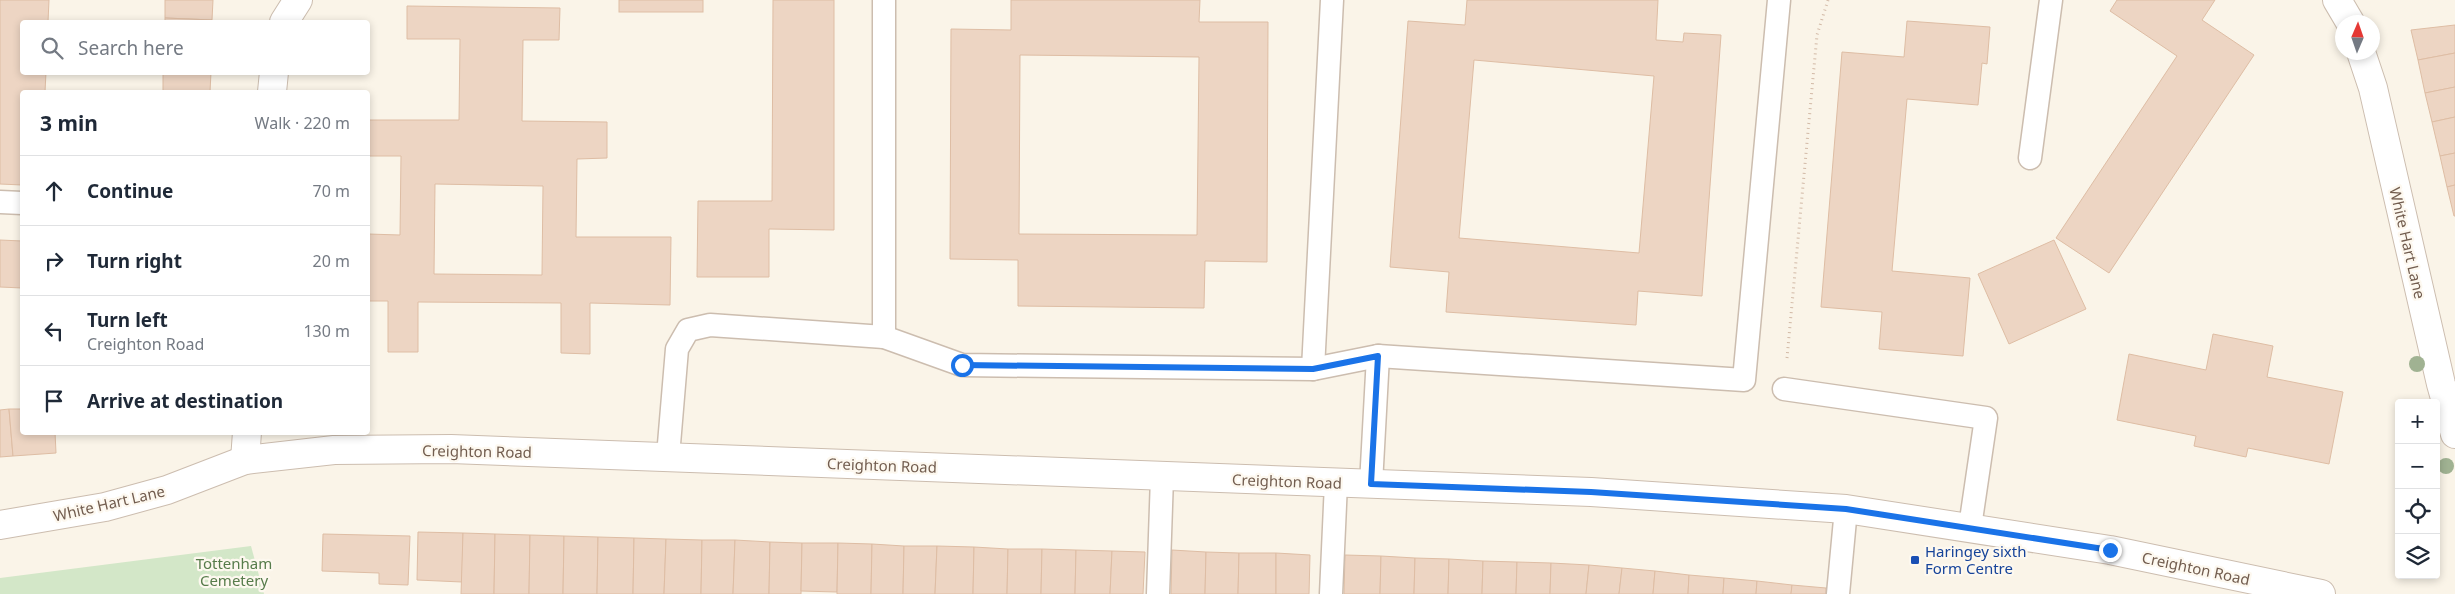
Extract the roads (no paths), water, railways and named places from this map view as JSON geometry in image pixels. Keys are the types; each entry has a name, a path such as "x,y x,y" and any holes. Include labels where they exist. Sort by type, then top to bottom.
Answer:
{"street":[{"path":"285,20 298,0"},
{"path":"2337,0 2346,15"},
{"name":"White Hart Lane","path":"2364,60 2373,88 2441,384 2455,434"},
{"path":"272,90 274,75"},
{"path":"245,460 247,435"},
{"name":"Creighton Road","path":"245,460 334,450 452,449 1591,492 1846,509 2110,550 2321,594"},
{"name":"White Hart Lane","path":"0,525 105,507 167,490 245,460"}],"lane":[{"path":"884,0 884,337"},
{"path":"1313,369 1332,0"},
{"path":"668,456 677,349 688,330 710,325 884,337 962,365 1313,369 1378,356 1744,380 1779,0"},
{"path":"2030,158 2050,0"},
{"path":"0,202 20,203"},
{"path":"1371,484 1378,356"},
{"path":"1784,389 1986,418 1970,527"},
{"path":"1158,594 1162,477"},
{"path":"1331,594 1336,483"},
{"path":"1838,594 1846,509"}],"place":[{"name":"Haringey sixth Form Centre","path":"1915,560"}],"park label":[{"name":"Tottenham Cemetery","path":"234,572"}]}
